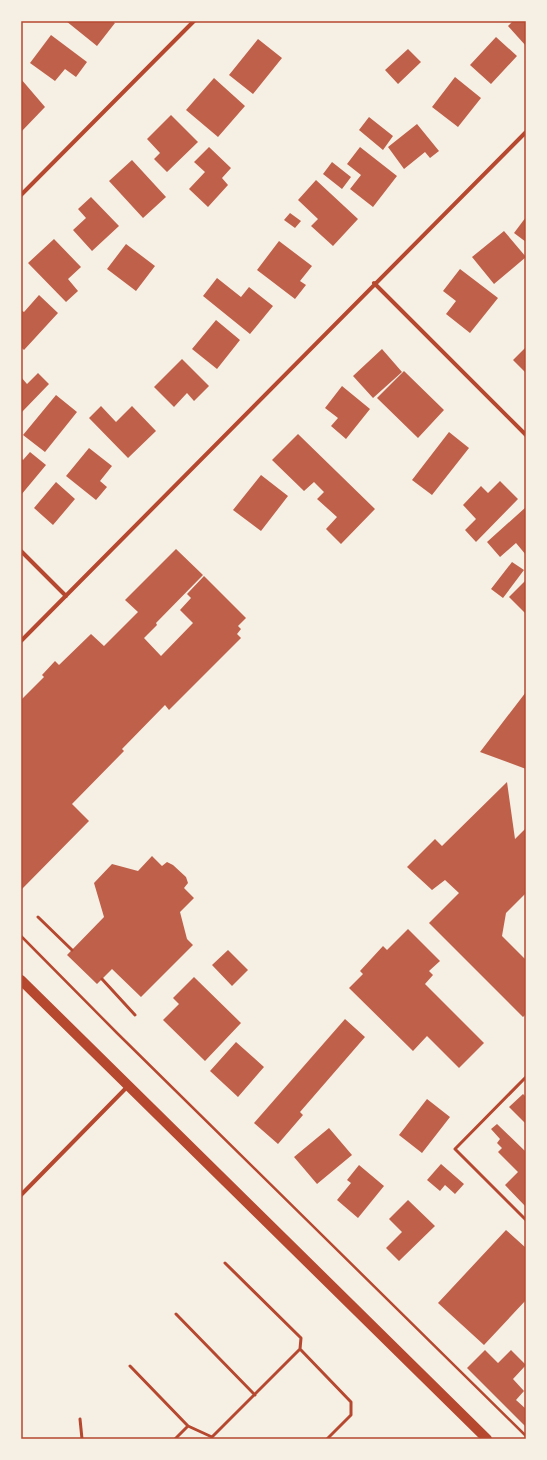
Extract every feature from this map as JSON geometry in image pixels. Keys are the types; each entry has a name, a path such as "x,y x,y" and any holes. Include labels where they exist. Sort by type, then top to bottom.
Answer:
{"main road":[{"path":"21,980 487,1439"}],"street":[{"path":"21,195 194,21"},
{"path":"21,641 526,132"},
{"path":"374,284 526,434"},
{"path":"21,551 66,596"},
{"path":"21,1195 129,1086"}],"lane":[{"path":"38,917 72,950"},
{"path":"102,979 135,1015"},
{"path":"526,1077 455,1149 526,1220"},
{"path":"130,1366 188,1426 213,1438 300,1349 301,1338 225,1263"},
{"path":"176,1314 255,1395"},
{"path":"300,1349 351,1402 351,1415 327,1439"},
{"path":"80,1418 82,1439"},
{"path":"175,1439 188,1426"}],"path":[{"path":"21,936 117,1033 526,1436"}],"building":[{"path":"66,21 112,21 115,23 97,46"},
{"path":"513,21 526,21 526,46 508,26"},
{"path":"51,35 87,62 76,77 65,69 55,81 30,63"},
{"path":"496,37 517,56 491,84 470,65"},
{"path":"258,39 282,58 253,94 229,75"},
{"path":"408,49 421,62 398,84 385,70"},
{"path":"455,77 481,98 458,127 432,107"},
{"path":"214,78 245,106 218,137 186,110"},
{"path":"21,79 45,107 21,132"},
{"path":"171,115 198,142 167,172 154,159 160,153 147,139"},
{"path":"369,117 393,136 383,150 359,130"},
{"path":"417,124 439,151 430,158 425,152 404,169 388,147"},
{"path":"209,147 231,168 222,178 228,185 208,207 189,189 205,172 194,162"},
{"path":"360,147 397,176 373,207 350,189 361,175 347,164"},
{"path":"132,160 166,197 143,218 109,181"},
{"path":"332,162 351,177 342,189 323,174"},
{"path":"316,180 358,219 333,246 311,226 318,219 298,200"},
{"path":"91,197 119,226 92,251 73,230 86,218 78,209"},
{"path":"290,213 301,221 295,228 284,220"},
{"path":"526,217 526,242 514,233"},
{"path":"504,231 526,257 494,284 472,257"},
{"path":"54,239 81,267 68,279 78,291 66,302 28,263"},
{"path":"279,241 312,266 300,281 306,285 295,299 257,270"},
{"path":"126,244 155,266 136,291 107,269"},
{"path":"460,269 498,298 470,333 446,314 456,301 443,291"},
{"path":"217,278 241,297 249,287 273,306 250,334 203,296"},
{"path":"39,295 58,313 24,350 21,347 21,310 24,312"},
{"path":"216,320 240,340 217,369 192,349"},
{"path":"526,347 526,373 513,360"},
{"path":"382,349 402,372 373,398 353,376"},
{"path":"182,359 209,386 194,401 187,393 174,407 154,387"},
{"path":"404,371 444,410 418,438 377,398"},
{"path":"38,373 49,384 21,413 21,377 27,384"},
{"path":"342,386 370,409 346,439 331,426 338,418 325,408"},
{"path":"56,395 77,412 45,452 23,435"},
{"path":"101,406 116,422 132,406 156,431 128,458 89,418"},
{"path":"449,432 469,448 432,495 412,480"},
{"path":"298,434 375,509 341,544 326,529 337,517 317,499 324,492 314,482 304,491 272,460"},
{"path":"89,448 112,466 100,481 107,487 96,500 66,476"},
{"path":"30,452 46,465 21,495 21,458 23,460"},
{"path":"261,475 288,496 261,531 233,510"},
{"path":"500,481 518,499 476,542 465,530 476,519 463,505 481,486 488,493"},
{"path":"56,482 75,499 53,525 34,508"},
{"path":"526,507 526,555 516,543 500,557 487,542"},
{"path":"176,549 203,575 156,623 157,625 144,638 161,656 193,623 180,610 191,598 187,594 204,576 246,618 238,626 241,629 237,634 241,638 169,710 165,705 122,749 124,751 72,804 89,821 22,889 21,700 44,677 42,675 55,661 59,665 91,634 104,646 138,612 125,600"},
{"path":"512,562 524,570 503,598 491,589"},
{"path":"526,580 526,614 509,597"},
{"path":"526,692 526,769 480,752"},
{"path":"507,782 515,839 526,828 526,893 506,913 502,936 526,960 526,1014 523,1017 429,923 459,893 445,880 432,890 407,867 435,839 442,846"},
{"path":"152,856 162,866 167,862 173,865 186,877 188,883 184,888 194,898 180,912 187,939 193,945 141,997 112,969 97,984 67,955 104,917 94,883 112,864 138,871"},
{"path":"408,929 440,961 429,971 433,975 425,984 484,1043 459,1068 427,1036 413,1051 349,988 363,974 360,971 383,946 387,950"},
{"path":"228,950 248,970 232,986 212,965"},
{"path":"194,977 241,1023 205,1061 163,1020 179,1004 173,998"},
{"path":"345,1019 365,1037 300,1112 303,1115 278,1144 254,1123"},
{"path":"236,1042 264,1067 238,1097 210,1071"},
{"path":"523,1094 526,1097 526,1124 509,1107"},
{"path":"427,1099 450,1117 422,1153 399,1135"},
{"path":"497,1124 526,1152 526,1207 505,1185 518,1172 498,1152 502,1148 497,1143 500,1139 491,1129"},
{"path":"329,1128 352,1155 317,1184 294,1157"},
{"path":"441,1164 464,1184 455,1194 445,1185 440,1191 427,1180"},
{"path":"359,1165 384,1186 358,1218 337,1200 351,1183 347,1180"},
{"path":"408,1200 435,1226 399,1261 386,1248 402,1232 389,1219"},
{"path":"506,1230 526,1248 526,1300 484,1345 438,1303"},
{"path":"485,1350 498,1363 511,1350 526,1365 513,1379 524,1391 516,1400 526,1409 526,1427 467,1368"}]}
